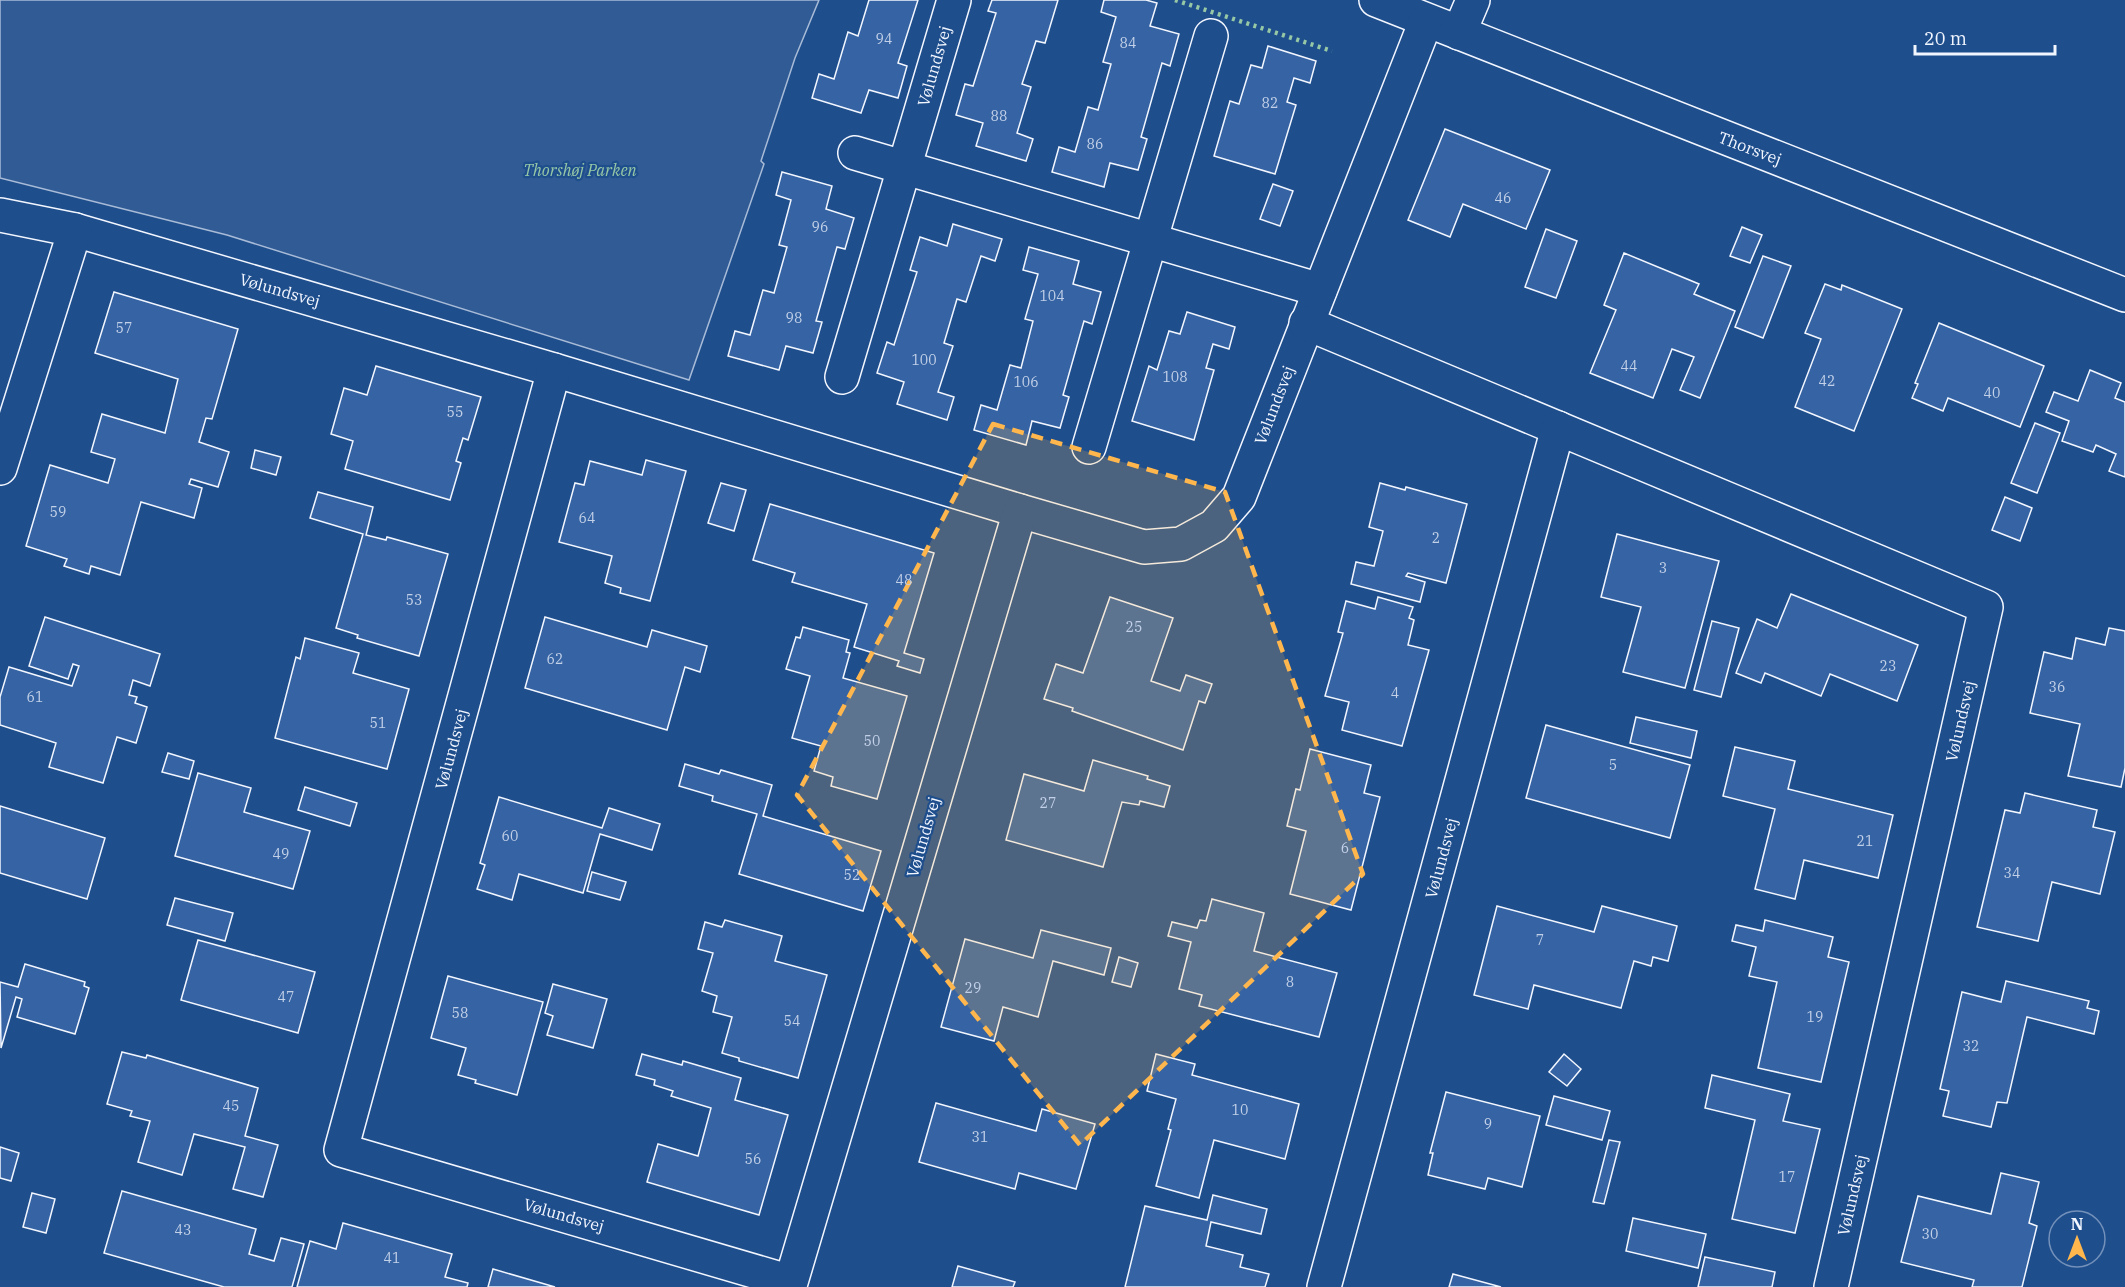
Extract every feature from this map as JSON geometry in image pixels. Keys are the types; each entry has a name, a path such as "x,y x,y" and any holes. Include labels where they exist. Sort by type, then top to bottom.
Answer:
{"street":[{"name":"Vølundsvej","path":"842,377 954,0"},
{"name":"Thorsvej","path":"1376,0 2125,295"},
{"path":"1459,33 1473,0"},
{"name":"Vølundsvej","path":"0,215 75,230 554,369 1143,547 1181,544 1214,526 1239,497 1426,21"},
{"path":"1089,447 1211,36"},
{"path":"855,153 1320,290"},
{"path":"0,468 75,230"},
{"name":"Vølundsvej","path":"1306,323 1986,607 1831,1287"},
{"name":"Vølundsvej","path":"554,369 341,1150 791,1282 1020,511"},
{"name":"Vølundsvej","path":"1324,1287 1558,428"}],"highlighted area":[{"path":"993,424 1225,492 1363,874 1080,1145 797,795"}],"shaded area":[{"name":"Thorshøj Parken","path":"0,0 819,0 795,58 761,161 764,164 689,380 227,235 0,178"}],"building":[{"path":"869,0 918,0 898,63 907,66 898,98 869,90 861,113 812,98 819,74 834,79 848,32 858,36"},
{"path":"992,0 1058,0 1045,43 1036,41 1022,84 1031,87 1017,133 1033,139 1026,161 976,146 983,123 956,115 965,84 973,86 996,13 988,11"},
{"path":"1104,0 1146,0 1157,3 1150,26 1179,34 1170,66 1162,63 1141,137 1147,139 1138,170 1110,163 1104,187 1052,172 1059,147 1075,152 1088,107 1098,110 1111,64 1103,62 1116,17 1101,12"},
{"path":"1268,46 1316,61 1310,83 1294,78 1287,102 1296,105 1275,174 1214,156 1230,101 1239,104 1251,65 1262,68"},
{"path":"1445,129 1550,170 1526,229 1463,204 1450,237 1408,220"},
{"path":"782,172 832,186 826,209 854,218 845,249 837,247 816,321 822,322 813,353 786,346 779,370 728,356 735,331 750,335 763,290 774,293 787,247 779,245 791,200 776,195"},
{"path":"1273,184 1293,191 1280,226 1260,219"},
{"path":"953,224 1002,239 995,261 981,256 966,302 957,299 944,343 953,346 938,392 954,397 947,420 897,404 904,382 877,373 887,342 894,345 917,272 910,270 920,237 947,246"},
{"path":"1742,227 1762,235 1750,263 1730,256"},
{"path":"1546,229 1577,241 1556,298 1525,287"},
{"path":"1029,247 1079,261 1073,284 1101,292 1092,324 1084,321 1063,395 1069,397 1060,428 1032,421 1026,445 974,430 981,405 997,410 1010,365 1021,368 1033,321 1025,319 1038,274 1023,270"},
{"path":"1624,253 1699,284 1694,294 1735,311 1700,398 1680,390 1694,357 1672,349 1653,398 1590,373 1616,310 1604,305"},
{"path":"1763,256 1791,266 1763,338 1735,327"},
{"path":"1825,284 1841,290 1842,285 1902,309 1854,431 1795,407 1821,339 1805,333"},
{"path":"114,292 238,329 212,419 206,418 199,442 229,452 218,487 191,479 189,484 202,488 194,518 141,502 120,575 91,566 89,574 64,566 67,559 26,546 50,465 108,483 115,459 91,452 102,414 165,433 178,379 95,353"},
{"path":"1187,312 1235,327 1229,349 1213,344 1206,368 1214,370 1194,440 1132,421 1149,366 1157,370 1169,331 1180,334"},
{"path":"1939,323 2044,366 2020,427 1948,398 1943,411 1912,398 1918,384 1915,383"},
{"path":"376,366 481,397 468,440 463,438 456,461 461,463 450,500 345,469 353,441 331,434 344,388 367,395"},
{"path":"2090,370 2121,383 2115,398 2125,402 2125,477 2109,471 2116,454 2096,445 2093,452 2062,441 2069,421 2046,412 2054,392 2078,401"},
{"path":"2035,423 2060,433 2037,493 2011,483"},
{"path":"255,450 281,457 276,475 251,468"},
{"path":"646,460 686,471 650,601 620,593 621,588 605,583 612,556 559,542 575,483 584,485 590,461 642,475"},
{"path":"721,483 746,490 734,531 708,523"},
{"path":"1380,483 1405,490 1406,487 1467,504 1446,583 1408,573 1406,576 1425,582 1420,602 1351,584 1356,562 1374,566 1383,531 1369,527"},
{"path":"318,492 373,507 366,535 386,540 387,537 448,554 419,656 357,638 358,635 336,628 363,534 310,518"},
{"path":"2005,497 2032,508 2020,541 1992,530"},
{"path":"770,504 934,553 904,653 924,659 920,673 897,666 899,661 854,647 867,604 792,582 795,573 753,560"},
{"path":"1617,534 1719,561 1685,688 1623,672 1641,607 1601,597"},
{"path":"1791,594 1918,645 1897,701 1830,674 1821,696 1765,673 1761,683 1736,673 1757,619 1777,628"},
{"path":"1110,597 1173,618 1151,681 1180,691 1186,675 1212,684 1205,703 1199,701 1183,750 1044,699 1056,664 1083,673"},
{"path":"1378,597 1413,607 1409,618 1414,620 1408,645 1429,650 1402,746 1342,730 1349,702 1325,696 1343,633 1338,632 1346,601 1375,609"},
{"path":"45,617 160,654 150,686 133,680 129,695 137,697 135,703 147,707 136,743 117,737 103,783 49,767 56,743 0,725 0,697 9,667 72,686 79,666 73,664 68,679 29,666"},
{"path":"545,617 647,647 652,630 707,646 700,672 685,667 667,730 525,688"},
{"path":"1712,621 1739,628 1721,697 1694,690"},
{"path":"803,627 849,640 846,652 850,653 843,678 907,696 877,799 831,786 833,777 814,771 821,746 792,738 810,676 786,669 796,637 800,638"},
{"path":"2109,628 2125,631 2125,768 2121,787 2068,776 2080,724 2030,713 2044,652 2072,659 2076,638 2105,645"},
{"path":"305,638 359,653 353,673 409,689 387,769 275,738 296,657 300,659"},
{"path":"1636,717 1697,731 1691,758 1630,743"},
{"path":"1546,725 1690,765 1670,838 1526,798"},
{"path":"1735,747 1795,761 1788,789 1893,815 1878,878 1804,860 1795,899 1755,889 1775,809 1723,796"},
{"path":"1310,749 1371,765 1364,793 1380,797 1351,910 1290,894 1306,831 1287,826 1296,789 1300,790"},
{"path":"168,753 194,761 189,779 162,772"},
{"path":"1093,760 1148,776 1147,779 1170,786 1164,807 1140,801 1139,805 1122,802 1103,867 1006,840 1024,774 1084,791"},
{"path":"685,764 719,774 721,770 772,785 763,816 881,851 863,911 739,874 757,814 712,801 713,796 679,786"},
{"path":"198,773 251,788 244,812 310,831 293,889 175,856"},
{"path":"305,787 357,803 350,826 298,810"},
{"path":"2025,793 2097,810 2093,827 2115,832 2100,894 2052,882 2038,941 1977,927 2005,810 2020,813"},
{"path":"499,797 602,828 609,808 660,824 652,850 600,834 583,893 519,874 512,900 477,889 485,865 480,863"},
{"path":"0,806 105,838 87,899 0,873"},
{"path":"592,872 626,882 620,900 587,891"},
{"path":"175,898 233,913 225,941 167,925"},
{"path":"1212,899 1264,913 1254,951 1337,973 1319,1037 1199,1006 1202,995 1179,989 1191,942 1168,936 1172,922 1197,928 1200,920 1206,921"},
{"path":"1497,906 1594,932 1602,906 1677,926 1668,961 1653,957 1651,966 1634,961 1621,1008 1534,985 1528,1009 1474,995"},
{"path":"725,920 782,936 775,961 827,975 798,1078 739,1061 739,1058 722,1053 732,1017 713,1012 717,996 702,991 713,953 698,949 705,922 722,927"},
{"path":"1765,920 1833,937 1828,957 1849,962 1821,1082 1758,1068 1777,982 1749,976 1756,947 1732,941 1736,925 1763,931"},
{"path":"1041,930 1111,948 1104,975 1053,961 1038,1017 1003,1007 994,1041 941,1027 965,939 1033,958"},
{"path":"198,940 315,972 298,1033 181,1000"},
{"path":"1119,957 1138,963 1131,987 1112,982"},
{"path":"25,964 85,982 84,986 89,988 75,1034 17,1017 22,999 16,997 1,1048 0,982 18,987"},
{"path":"448,976 543,1002 517,1095 475,1083 476,1080 458,1075 466,1048 431,1038"},
{"path":"2006,981 2089,1001 2087,1008 2099,1011 2094,1034 2027,1017 2007,1103 1997,1102 1991,1127 1943,1116 1949,1091 1940,1089 1962,992 2001,1002"},
{"path":"553,984 607,999 593,1048 547,1035 553,1016 545,1013"},
{"path":"122,1052 146,1058 147,1055 258,1088 245,1136 278,1145 263,1197 233,1189 245,1147 194,1134 182,1175 138,1162 150,1121 130,1116 132,1111 107,1104"},
{"path":"642,1054 682,1065 683,1061 741,1078 735,1100 788,1115 759,1215 647,1182 658,1144 698,1156 711,1108 671,1096 673,1091 654,1085 655,1080 636,1075"},
{"path":"1156,1054 1195,1064 1192,1075 1299,1104 1285,1159 1214,1140 1199,1198 1156,1186 1171,1130 1168,1129 1176,1099 1147,1091"},
{"path":"1564,1054 1581,1069 1567,1086 1549,1072"},
{"path":"1712,1075 1790,1094 1783,1121 1820,1129 1795,1233 1732,1219 1755,1120 1705,1108"},
{"path":"1446,1092 1540,1116 1522,1187 1488,1178 1485,1189 1428,1175 1433,1153 1430,1153"},
{"path":"1554,1096 1610,1111 1602,1140 1546,1125"},
{"path":"936,1103 1036,1131 1042,1109 1095,1124 1076,1189 1019,1173 1015,1189 919,1162"},
{"path":"1609,1140 1620,1142 1604,1204 1593,1202"},
{"path":"0,1147 19,1153 11,1181 0,1178"},
{"path":"2001,1173 2039,1182 2029,1223 2037,1226 2022,1287 1972,1287 1974,1280 1901,1262 1918,1196 1991,1214"},
{"path":"122,1191 256,1229 249,1254 274,1261 281,1238 304,1244 292,1287 224,1287 104,1253"},
{"path":"32,1193 55,1199 46,1233 23,1227"},
{"path":"1213,1195 1267,1209 1261,1234 1211,1222 1206,1246 1243,1255 1240,1267 1269,1274 1265,1287 1125,1287 1145,1206 1207,1220"},
{"path":"1633,1218 1706,1234 1698,1268 1626,1251"},
{"path":"343,1223 452,1254 445,1277 468,1283 467,1287 297,1287 310,1241 336,1249"},
{"path":"1705,1257 1775,1272 1772,1287 1698,1287"},
{"path":"958,1266 1015,1282 1013,1287 952,1287"},
{"path":"493,1269 555,1287 488,1287"},
{"path":"1453,1274 1501,1287 1449,1287"}],"hedge":[{"path":"1175,0 1332,51"}]}
